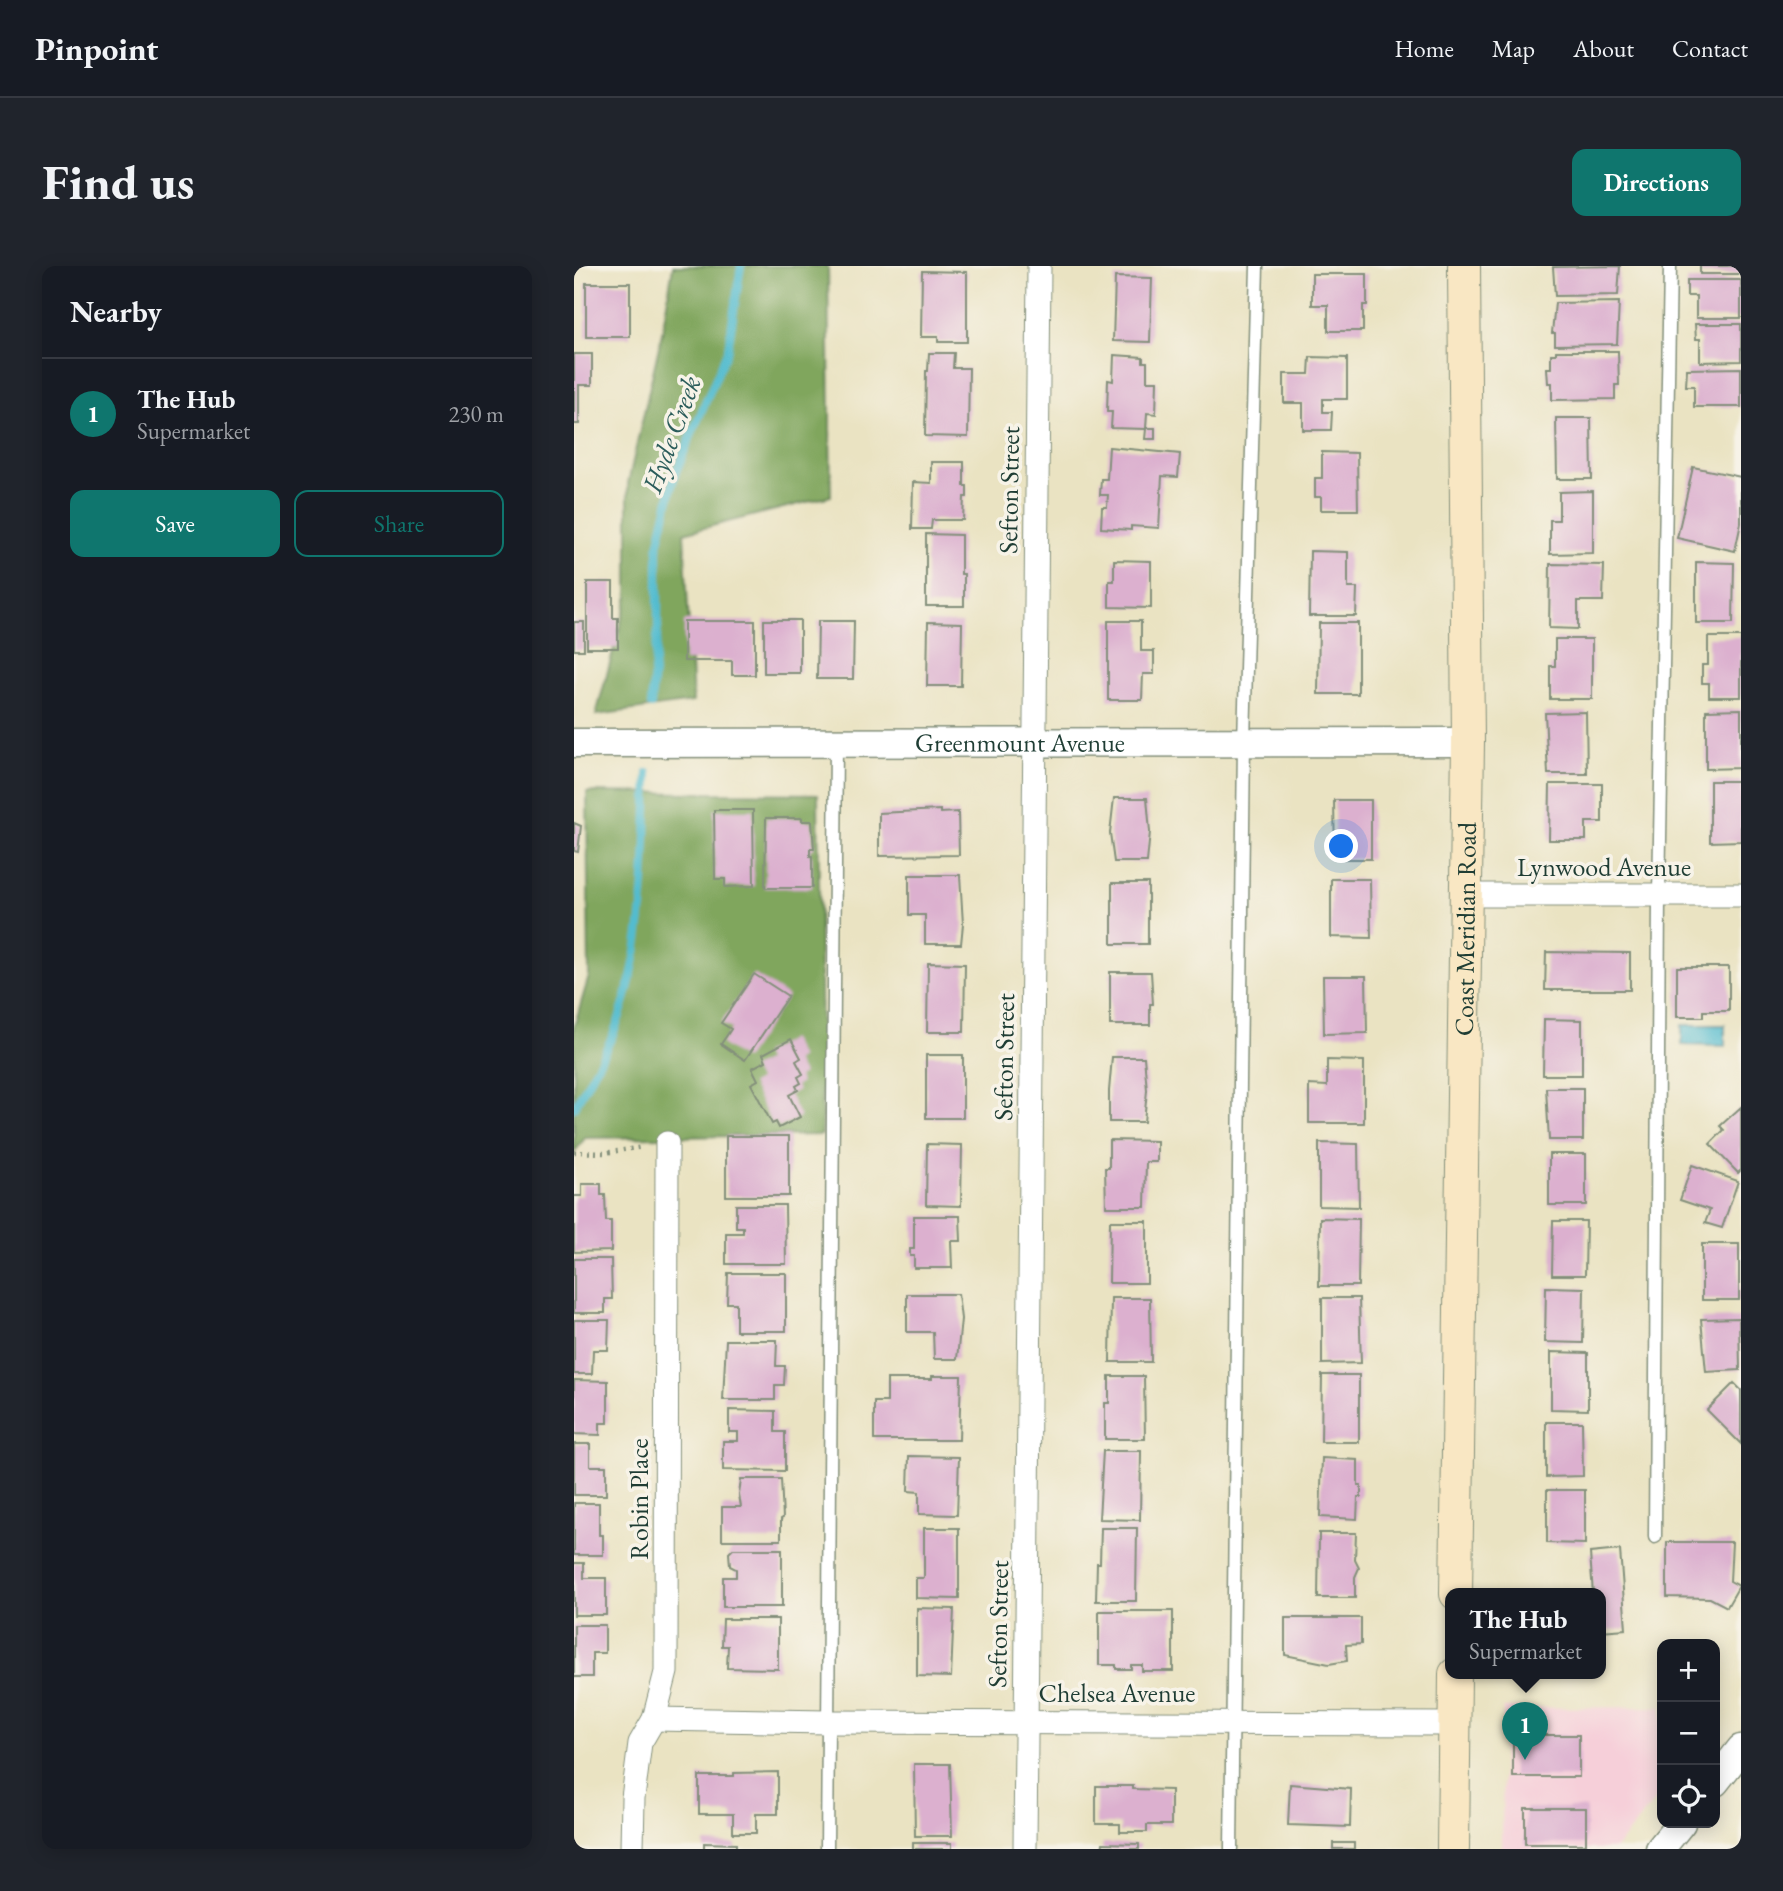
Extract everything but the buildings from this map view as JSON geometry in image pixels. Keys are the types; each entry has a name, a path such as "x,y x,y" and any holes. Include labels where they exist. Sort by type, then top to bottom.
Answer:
{"main road":[{"name":"Coast Meridian Road","path":"1456,1588 1468,742 1464,266"},
{"path":"1453,1849 1455,1679"}],"street":[{"name":"Sefton Street","path":"1025,1849 1039,266"},
{"name":"Greenmount Avenue","path":"574,743 1468,742"},
{"name":"Lynwood Avenue","path":"1466,894 1741,895"},
{"name":"Robin Place","path":"632,1849 636,1766 640,1743 654,1719 666,1672 667,1143"},
{"name":"Chelsea Avenue","path":"654,1719 1454,1724"},
{"path":"1720,1776 1741,1749"},
{"path":"1660,1849 1677,1828"}],"lane":[{"path":"1231,1849 1244,742 1257,266"},
{"path":"1655,1537 1658,896 1670,266"},
{"path":"827,1849 836,743"}],"path":[{"path":"574,1152 604,1153 667,1143"}],"shaded area":[{"path":"1657,1707 1657,1798 1615,1849 1502,1849 1503,1708"}],"green space":[{"path":"673,266 828,266 831,496 684,533 693,702 596,715 628,596 628,483 662,333"},
{"path":"587,792 818,794 822,1135 585,1138 574,1153 574,1027 589,976"}],"water":[{"path":"1682,1025 1725,1025 1725,1046 1682,1045"}],"waterway":[{"name":"Hyde Creek","path":"651,705 658,627 658,546 675,474 728,349 741,266"},
{"name":"Hyde Creek","path":"574,1108 614,1032 633,969 645,872 648,773"}],"place":[{"name":"The Hub","path":"1525,1760"}]}
